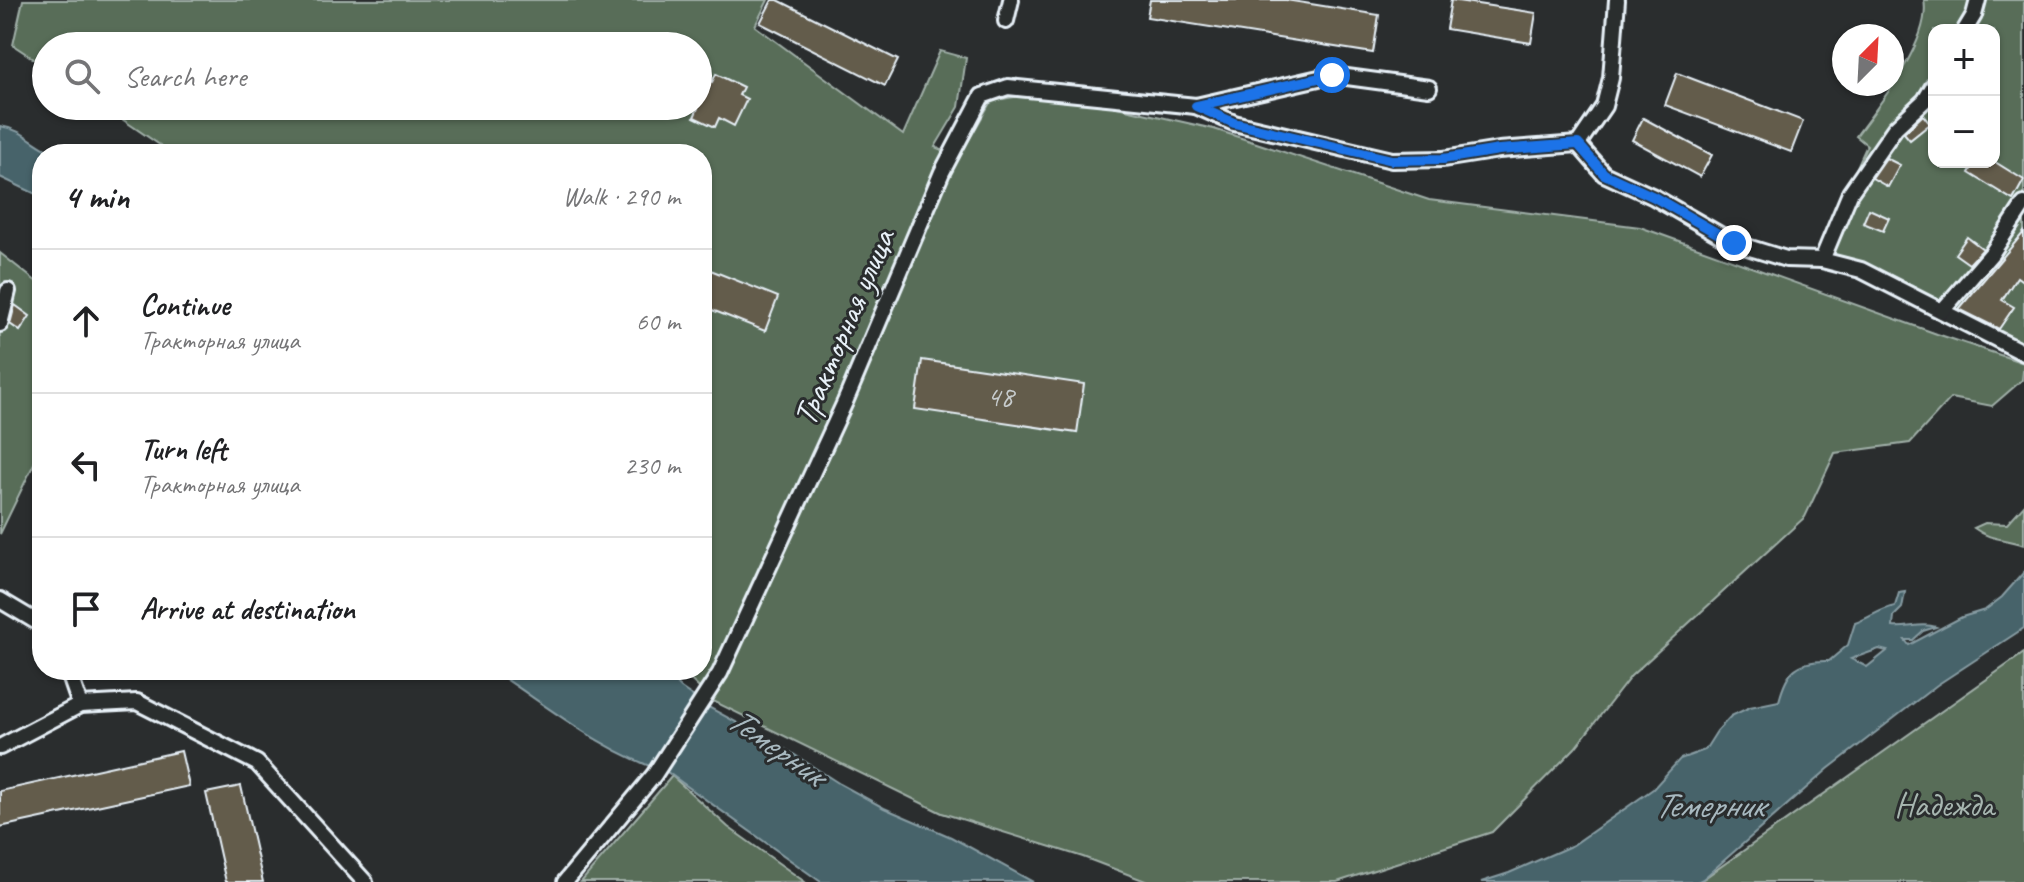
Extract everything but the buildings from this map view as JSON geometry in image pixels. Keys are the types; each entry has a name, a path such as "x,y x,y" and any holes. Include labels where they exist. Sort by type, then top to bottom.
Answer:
{"street":[{"path":"1006,21 1011,0"},
{"path":"1617,0 1611,78 1604,106 1578,144 1604,174 1654,197 1734,243 1786,259 1822,260 1861,270 2024,353"},
{"path":"1969,24 1978,0"},
{"name":"Тракторная улица","path":"1196,106 1332,75 1429,88"},
{"name":"Тракторная улица","path":"565,882 656,772 704,699 743,629 845,402 942,172 982,96 1008,87 1196,106 1234,123 1392,160 1443,159 1499,150 1578,144"},
{"path":"1822,260 1850,193 1895,128 1928,95"},
{"path":"1942,311 1992,253 2024,204"},
{"path":"0,324 8,291"},
{"path":"0,600 32,619"},
{"path":"71,680 80,705"},
{"path":"0,747 80,705 137,702 257,763 365,882"}],"green space":[{"path":"23,0 768,0 755,26 903,135 940,51 966,58 959,107 935,147 959,158 991,101 1032,94 1099,103 1214,129 1429,200 1640,227 2024,363 2022,380 1992,406 1951,398 1910,443 1835,453 1805,517 1631,676 1575,748 1492,832 1337,882 1148,882 1083,857 942,813 713,701 691,680 712,680 712,144 158,144 123,120 712,120 712,32 32,32 32,58 13,45"},
{"path":"1924,0 2024,0 2024,357 1827,253 1846,191 1867,145 1856,136 1885,96 1904,96 1904,67 1920,33"},
{"path":"0,253 32,278 32,468 0,534"},
{"path":"2024,505 2024,545 1993,537 1974,528 1985,523 2007,524"},
{"name":"Надежда","path":"2024,653 2024,882 1699,882"},
{"path":"672,776 728,827 805,882 581,882"}],"water":[{"path":"0,126 16,131 37,144 32,144 32,192 0,177"},
{"name":"Темерник","path":"2024,572 2024,628 1937,685 1828,769 1703,879 1697,882 1481,882 1573,845 1653,789 1680,759 1705,750 1731,716 1750,707 1779,701 1795,669 1808,663 1829,661 1848,645 1855,623 1895,606 1899,593 1905,592 1902,608 1894,616 1893,627 1936,627 1923,631 1913,640 1905,640 1909,645 1962,617 1985,610 2002,597","holes":["1879,649 1887,651 1867,667 1851,659"]},
{"name":"Темерник","path":"507,680 673,680 710,708 787,750 840,784 884,808 951,837 1033,882 821,882 667,772 621,753"}],"route":[{"path":"1332,75 1196,106 1234,123 1392,160 1443,159 1499,150 1578,144 1604,174 1654,197 1734,243"}]}
